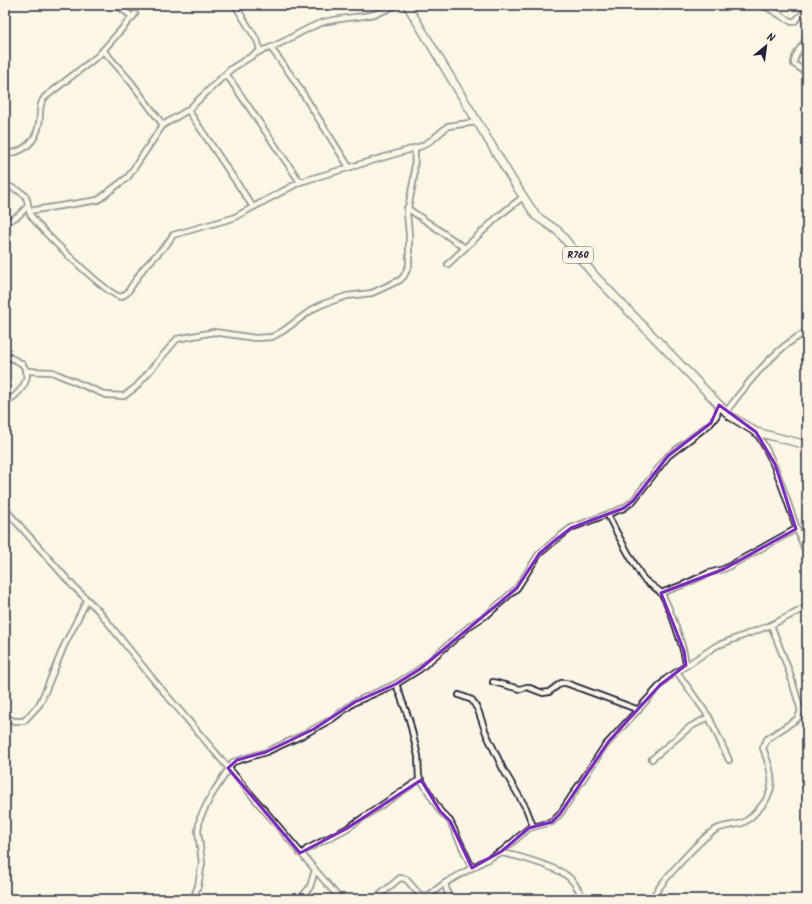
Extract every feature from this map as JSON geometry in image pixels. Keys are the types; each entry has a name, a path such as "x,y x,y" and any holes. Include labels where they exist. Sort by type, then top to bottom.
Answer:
{"main road":[{"name":"R760","path":"407,5 477,122 536,216 558,231 594,275 726,412 756,432 807,445"}],"street":[{"path":"5,154 23,150 32,140 38,129 40,104 45,96 91,62 134,15 116,5"},
{"path":"235,5 258,42 260,51"},
{"path":"5,223 18,216 28,208 98,200 128,178 163,125 188,110 234,67 260,51 270,48 320,23 373,15 395,5"},
{"path":"763,5 789,21 796,21 807,10"},
{"path":"807,39 799,50 794,60 794,64 807,73"},
{"path":"270,48 293,78 349,167"},
{"path":"103,50 131,82 163,125"},
{"path":"227,75 300,182"},
{"path":"188,110 253,207"},
{"path":"5,185 23,194 27,199 28,208 32,218 94,279 114,294 121,297 127,293 143,269 167,244 173,235 233,218 300,182 428,143 448,126 462,122 477,122"},
{"path":"25,371 52,372 106,395 124,396 136,387 177,339 214,332 255,338 272,337 324,304 347,296 372,293 400,280 404,276 409,265 407,208 414,178 415,148"},
{"path":"448,264 500,215 523,197"},
{"path":"407,208 464,248"},
{"path":"726,412 750,379 793,341 807,332"},
{"path":"5,355 19,362 25,371 26,380 23,389 15,397 5,402"},
{"path":"193,899 198,886 202,863 198,824 202,811 228,768 237,760 266,752 301,736 332,719 367,696 396,684 420,669 517,588 540,554 548,545 571,528 608,515 624,508 633,501 668,456 711,423 717,415 719,405"},
{"path":"756,432 775,464 796,530 807,554"},
{"path":"5,509 87,600 98,610 152,678 340,899"},
{"path":"608,515 626,551 637,566 643,578 661,593 684,651 686,666"},
{"path":"661,593 709,573 724,569 796,530"},
{"path":"5,717 14,721 24,720 39,705 64,646 87,600"},
{"path":"375,899 400,878 406,879 419,894 426,896 445,883 497,853 533,826 552,822 560,814 604,748 660,685 716,646 771,625 807,607"},
{"path":"652,899 659,887 703,840 718,828 746,821 764,803 771,791 772,776 762,748 767,739 797,719 801,711 789,671 771,625"},
{"path":"677,672 709,717 730,760"},
{"path":"493,682 520,689 527,687 543,693 549,692 561,683 566,683 639,710"},
{"path":"396,684 409,720 418,756 420,778 440,811 450,821 472,868"},
{"path":"459,694 472,700 478,710 486,734 503,769 526,808 533,826"},
{"path":"652,759 690,727 709,717"},
{"path":"300,853 303,853 306,849 346,829 416,783 420,778"},
{"path":"497,853 510,854 565,874 574,883 584,899"},
{"path":"300,899 310,887 315,870"},
{"path":"445,883 449,899"}],"highlighted area":[{"path":"719,405 756,432 775,464 796,529 724,569 661,593 684,651 686,665 660,685 609,741 560,814 552,822 529,828 502,851 472,868 450,821 440,811 421,780 346,829 300,853 228,768 237,760 266,752 314,729 355,702 396,684 420,669 517,588 539,554 553,542 571,528 624,508 633,501 668,456 711,423"}]}
